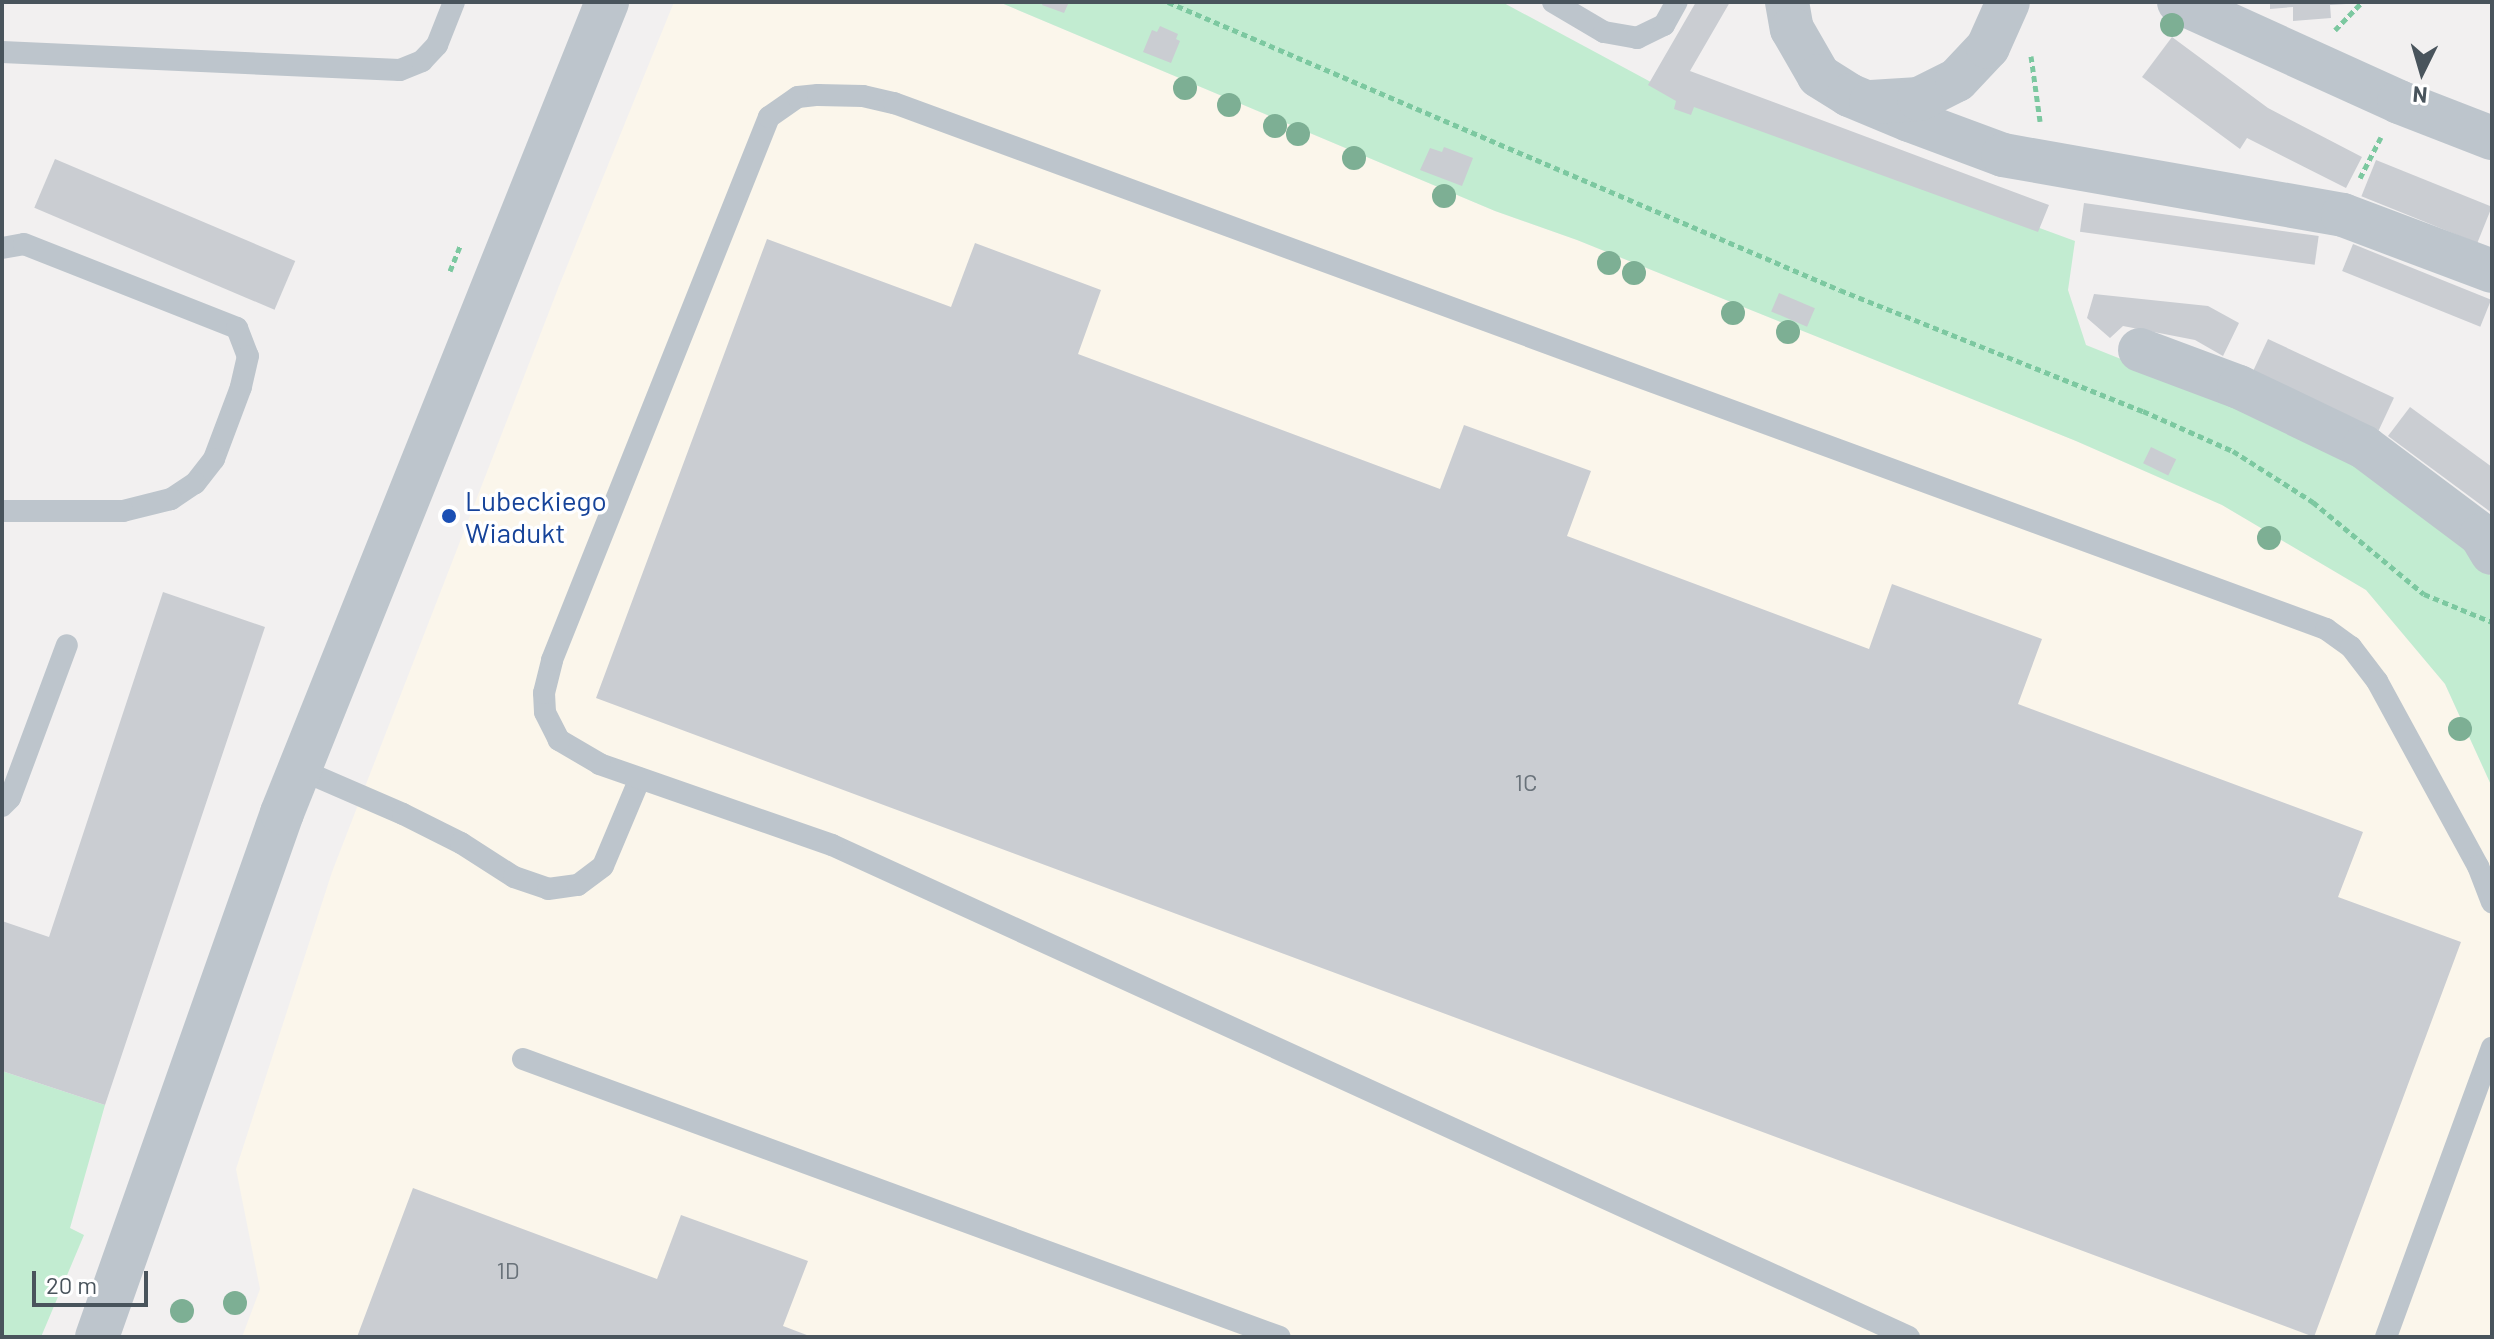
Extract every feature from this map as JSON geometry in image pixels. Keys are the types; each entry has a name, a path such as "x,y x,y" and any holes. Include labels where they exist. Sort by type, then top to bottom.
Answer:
{"street":[{"path":"97,1337 246,907 607,2"},
{"path":"1787,2 1792,29 1819,76 1866,102 2003,155 2343,215 2492,271"},
{"path":"1866,102 1919,99 1957,80 1988,47 2008,2"},
{"path":"2179,2 2399,102 2492,138"},
{"path":"2140,350 2239,387 2364,447 2481,535 2492,553"},
{"path":"89,1337 113,1293"}],"lane":[{"path":"2,52 400,70 422,61 437,45 454,2"},
{"path":"1553,2 1604,32 1637,38 1664,25 1677,2"},
{"path":"1909,1337 832,845 600,764 559,740 545,712 544,693 552,660 760,131 769,117 798,97 839,94 863,96 909,109 2326,629 2351,647 2377,681 2478,866 2492,902"},
{"path":"2,248 24,244 237,328 248,356 241,387 214,459 195,483 171,499 123,511 2,511"},
{"path":"2,806 10,798 67,645"},
{"path":"299,769 403,814 461,843 522,881 548,889 578,885 603,866 640,778"},
{"path":"2386,1337 2492,1048"},
{"path":"523,1059 1280,1337"}],"path":[{"path":"1168,2 1840,290 2143,411 2233,451 2313,502 2424,594 2492,622"},
{"path":"2029,46 2045,162"},
{"path":"450,271 461,244"}],"shaded area":[{"path":"674,2 999,2 1495,211 1577,240 2076,441 2222,505 2366,590 2445,684 2492,787 2492,1337 242,1337 260,1289 236,1169 332,872 559,286"}],"green space":[{"path":"999,2 1502,2 1675,95 2075,241 2068,290 2086,345 2355,453 2471,543 2492,579 2492,787 2445,684 2366,590 2222,505 2076,441 1577,240 1495,211"},
{"path":"2,1071 105,1105 70,1228 84,1235 41,1337 2,1337"}],"building":[{"path":"1043,2 1069,2 1064,13 1042,5"},
{"path":"1696,2 1730,2 1690,71 2049,205 2038,232 1694,107 1691,115 1674,109 1676,101 1648,85"},
{"path":"2270,2 2346,4 2330,5 2331,18 2293,21 2293,7 2270,9"},
{"path":"1160,26 1178,34 1176,39 1180,41 1171,63 1143,52 1152,30 1157,32"},
{"path":"2172,37 2268,108 2362,157 2346,188 2247,138 2240,149 2142,77"},
{"path":"1444,147 1473,158 1462,186 1420,170 1430,148 1442,152"},
{"path":"55,159 295,261 275,310 34,208"},
{"path":"2376,160 2492,207 2477,243 2361,196"},
{"path":"2084,203 2319,236 2315,265 2080,232"},
{"path":"767,239 951,307 975,243 1101,290 1078,354 1440,489 1464,425 1591,471 1567,536 1869,649 1892,584 2042,639 2018,704 2363,832 2338,897 2461,942 2314,1337 596,698"},
{"path":"2353,244 2491,300 2480,327 2342,271"},
{"path":"1779,293 1815,308 1807,327 1771,311"},
{"path":"2094,294 2208,306 2239,323 2223,356 2195,340 2123,326 2110,338 2087,318"},
{"path":"2268,339 2394,398 2379,430 2253,372"},
{"path":"2410,407 2492,467 2492,513 2388,436"},
{"path":"2151,447 2176,459 2168,475 2143,463"},
{"path":"163,592 265,627 105,1105 2,1071 2,921 49,937"},
{"path":"413,1188 657,1279 681,1215 808,1261 783,1326 812,1337 357,1337"}],"place":[{"name":"Lubeckiego Wiadukt","path":"449,516"}]}
